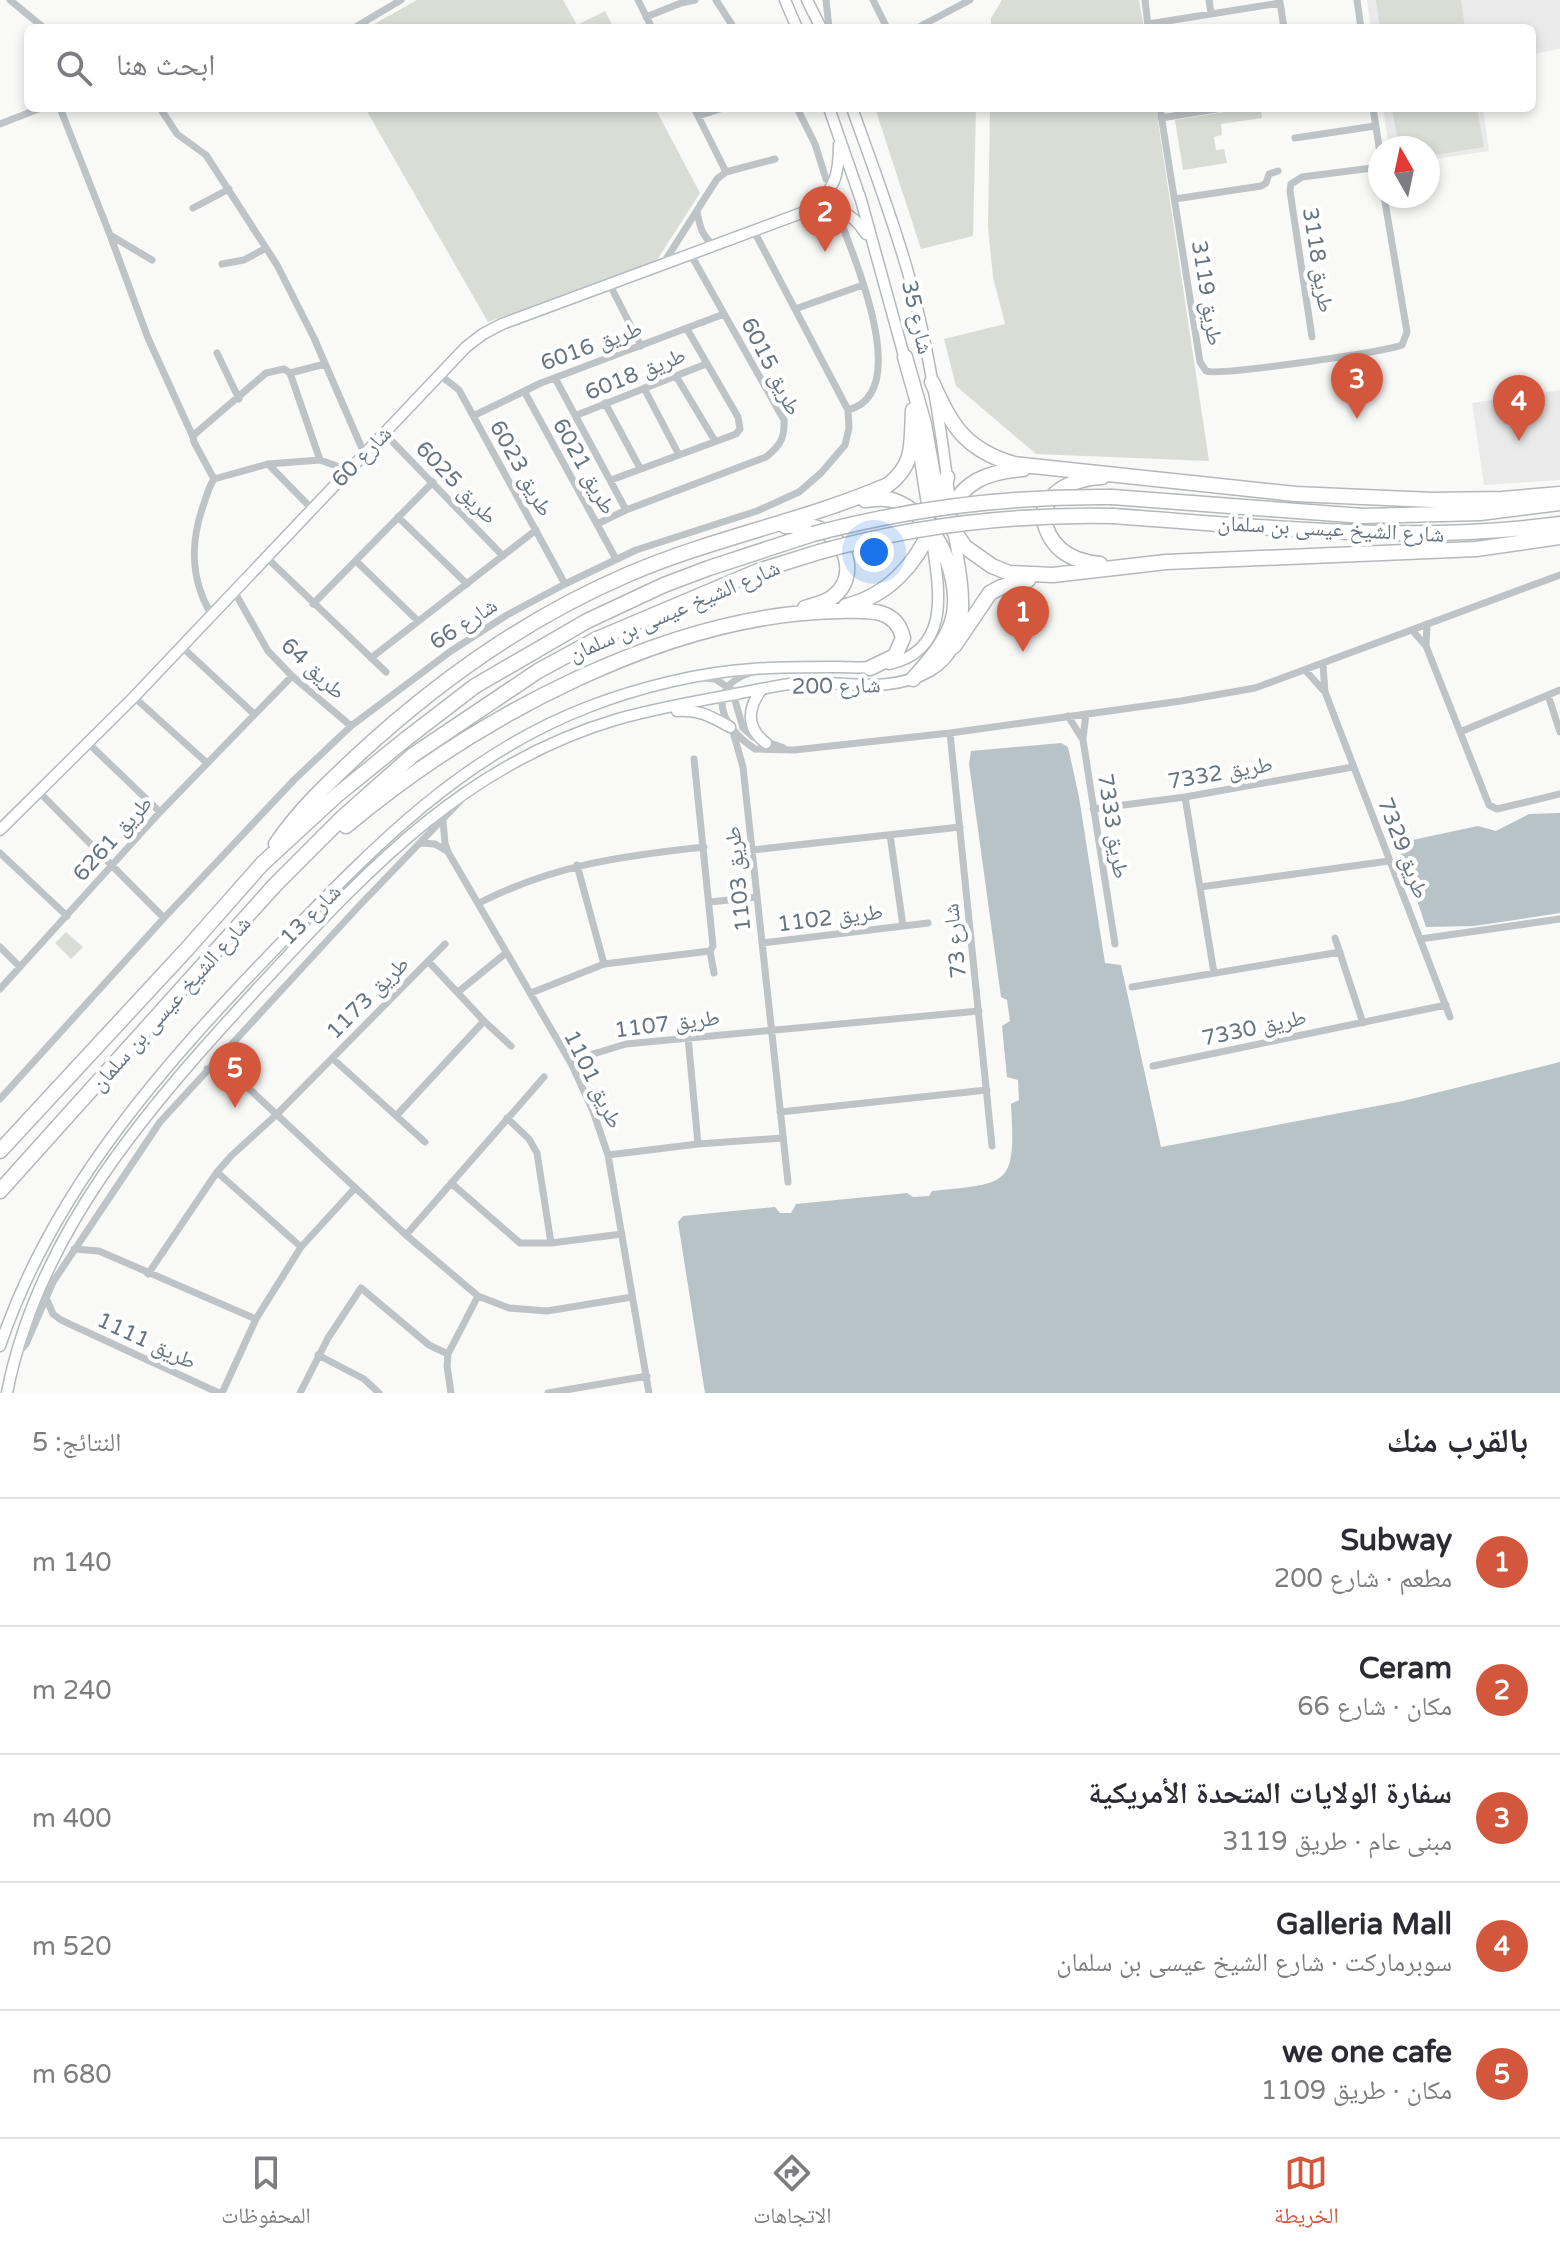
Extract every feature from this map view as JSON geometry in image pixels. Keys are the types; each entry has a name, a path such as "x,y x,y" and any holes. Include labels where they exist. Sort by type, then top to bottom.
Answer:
{"highway":[{"path":"905,357 947,518 978,557 1001,570 1031,576 1053,575 1131,566 1476,549 1560,537"},
{"path":"932,382 945,412 974,447 995,459 1014,464 1295,494 1432,500 1560,494"},
{"path":"815,512 888,485 902,475 910,454 913,410"},
{"path":"275,885 352,821 429,764 519,708 654,648 711,631 860,603 904,573 934,542 959,493 973,481 989,473 1043,467"},
{"path":"947,477 947,518"},
{"path":"1131,566 1086,563 1067,556 1050,539 1043,514 1052,497 1076,482 1099,477 1150,478"},
{"name":"شارع الشيخ عيسى بن سلمان","path":"0,1151 262,864 337,795 475,686 587,621 664,585 813,534 898,515 987,502 1112,497 1363,516 1480,513 1560,503"},
{"path":"262,864 288,825 389,726 513,634 573,600 630,573 749,531 815,512 864,501 891,500 908,508 949,565 954,612 943,641 913,679"},
{"name":"شارع الشيخ عيسى بن سلمان","path":"0,1191 275,885 343,817 413,755 538,671 597,639 686,600 758,571 819,552 905,532 980,521 1057,515 1114,516 1407,535 1460,534 1560,524"},
{"path":"749,531 785,526 820,528 836,538 845,555 849,568 846,581 831,599 782,616"},
{"path":"954,646 990,593 1015,583 1053,575"},
{"path":"826,611 874,612 895,619 903,638 900,647 895,656 870,668"}],"street":[{"path":"10,0 39,24"},
{"path":"361,24 401,0"},
{"path":"638,0 650,24"},
{"path":"646,17 695,0"},
{"path":"716,0 731,24"},
{"path":"785,0 795,24"},
{"path":"807,0 819,24"},
{"path":"826,0 829,24"},
{"path":"873,0 885,24"},
{"path":"1145,0 1148,24"},
{"path":"1209,0 1211,13"},
{"path":"1357,0 1360,24"},
{"path":"924,24 965,1"},
{"path":"1158,24 1280,2 1283,24"},
{"path":"0,124 31,112"},
{"path":"62,112 148,338 214,479 197,529 193,565 199,592 211,614"},
{"path":"163,112 177,134 206,155 266,248 305,320 364,453"},
{"path":"696,112 726,172"},
{"path":"799,112 815,144 826,179"},
{"name":"شارع 35","path":"831,112 905,357 934,542"},
{"name":"شارع 35","path":"853,112 902,253 932,382 947,477"},
{"name":"طريق 3119","path":"1160,112 1200,362 1206,371 1217,373 1402,345 1407,332 1386,208"},
{"path":"1161,118 1198,112"},
{"path":"1373,112 1377,136"},
{"path":"1295,138 1375,126"},
{"path":"807,211 832,188 839,166 839,134"},
{"path":"662,265 717,179 726,172 775,159"},
{"name":"طريق 3118","path":"1312,337 1291,184 1299,178 1368,169"},
{"path":"1175,199 1259,186 1266,183 1271,173 1278,171"},
{"path":"193,208 229,189"},
{"path":"807,211 825,208 847,213 858,222 873,245"},
{"name":"شارع 60","path":"0,830 134,697 311,508 483,334 807,211"},
{"path":"697,212 702,233 715,246"},
{"path":"754,231 848,410 860,406 869,396 877,380 878,354 863,285 843,227"},
{"path":"110,235 152,260"},
{"path":"222,264 244,260 266,248"},
{"name":"طريق 6015","path":"597,524 766,457 780,446 785,433 784,420 691,255"},
{"path":"610,285 641,346"},
{"path":"795,309 863,285"},
{"name":"طريق 6016","path":"473,416 555,378 724,314"},
{"path":"611,480 736,434 740,429 687,329"},
{"path":"217,353 239,399"},
{"path":"290,373 325,364"},
{"name":"طريق 6018","path":"577,415 706,364"},
{"path":"193,437 266,373 284,369 290,373 320,460"},
{"name":"طريق 6023","path":"440,375 459,390 565,584"},
{"path":"676,376 715,441"},
{"path":"555,378 626,510"},
{"path":"644,388 678,453"},
{"name":"طريق 6021","path":"524,391 616,559"},
{"path":"605,403 640,468"},
{"name":"شارع 66","path":"0,1099 164,918 294,780 351,726 451,651 507,615 565,584 664,539 757,511 799,492 821,473 845,445 849,428 848,410"},
{"name":"طريق 6025","path":"384,433 503,556"},
{"path":"214,479 268,464 320,460 348,470"},
{"path":"268,464 311,508"},
{"path":"313,604 433,482"},
{"path":"398,517 467,584"},
{"path":"947,518 963,606 962,627 954,646"},
{"name":"طريق 6025","path":"371,658 536,530"},
{"name":"شارع 200","path":"726,685 735,678 771,668 870,668 896,662 913,652 926,641 935,627 939,610 934,542"},
{"path":"266,557 386,672"},
{"path":"356,561 418,621"},
{"path":"580,732 589,736 637,721 690,710 707,714 730,727 755,749 794,750 950,733 1255,688 1560,575"},
{"name":"طريق 64","path":"234,591 268,651 292,676 351,726"},
{"path":"1426,646 1427,624"},
{"path":"1412,630 1426,646 1486,801 1493,807 1502,808 1560,794"},
{"path":"181,646 254,714"},
{"name":"شارع 200","path":"721,696 797,683 861,687 887,685 913,679 932,670 954,646"},
{"name":"طريق 7329","path":"1323,665 1325,692 1450,1017"},
{"name":"شارع 13","path":"0,1346 13,1307 34,1261 92,1164 128,1113 255,970 412,814 454,780 526,735 589,707 649,687 771,668"},
{"name":"طريق 7329","path":"1306,671 1325,692"},
{"name":"طريق 6261","path":"0,989 160,812 292,676"},
{"path":"700,677 715,679 734,694 743,728 753,737 794,750"},
{"path":"726,685 721,696 730,727"},
{"path":"762,689 755,697 750,718 756,735 766,743"},
{"path":"1460,732 1560,690"},
{"path":"1548,695 1560,732"},
{"name":"شارع 13","path":"7,1393 28,1314 47,1269 97,1184 139,1123 197,1054 330,910 418,826 474,786 530,753 618,719 721,696"},
{"path":"134,697 207,763"},
{"path":"1083,740 1086,714"},
{"name":"طريق 7333","path":"1068,716 1083,740 1115,944"},
{"name":"طريق 1103","path":"730,727 743,767 788,1182"},
{"name":"شارع 73","path":"950,733 992,1146"},
{"path":"88,743 160,812"},
{"path":"694,759 710,902 713,946 710,951 714,973"},
{"name":"طريق 7332","path":"1093,809 1185,797 1353,767"},
{"path":"15,1357 26,1344 46,1297 74,1249 160,1122 474,786"},
{"path":"39,792 164,918"},
{"path":"1185,797 1214,973"},
{"name":"طريق 1101","path":"443,821 448,852 572,1065 593,1111 608,1155 649,1393"},
{"path":"752,850 960,827"},
{"name":"طريق 1102","path":"890,835 903,926"},
{"path":"420,843 435,844 448,852"},
{"path":"479,903 501,891 577,865 704,847"},
{"path":"0,853 67,916"},
{"path":"1200,887 1389,861"},
{"path":"577,865 604,964"},
{"path":"710,902 757,897"},
{"path":"1420,939 1560,919"},
{"name":"طريق 1102","path":"762,943 928,923"},
{"path":"1335,938 1363,1023"},
{"name":"طريق 1173","path":"148,1274 217,1172 445,944"},
{"path":"0,947 20,967"},
{"path":"531,993 604,964 710,951"},
{"path":"1132,987 1340,952"},
{"path":"458,992 506,953"},
{"path":"428,961 511,1046"},
{"name":"طريق 7330","path":"1153,1066 1446,1005"},
{"path":"771,1030 979,1011"},
{"path":"397,1115 484,1021"},
{"name":"طريق 1107","path":"572,1065 615,1046 771,1030"},
{"path":"688,1037 698,1144"},
{"path":"224,1051 230,1071 406,1235 478,1296 509,1308 547,1311 632,1297"},
{"name":"طريق 1173","path":"332,1058 425,1142"},
{"path":"207,1069 230,1071"},
{"path":"406,1235 544,1077"},
{"path":"780,1112 987,1090"},
{"path":"507,1118 529,1139 537,1153 551,1243"},
{"path":"608,1155 783,1138"},
{"path":"217,1172 301,1247"},
{"path":"451,1183 514,1239 529,1245 622,1234"},
{"path":"221,1393 256,1319 301,1247 355,1188"},
{"path":"89,1228 91,1241 99,1251"},
{"path":"74,1249 99,1251 256,1319"},
{"path":"300,1393 339,1318 361,1288 429,1345 448,1354"},
{"path":"451,1393 448,1354 478,1296"},
{"path":"46,1297 53,1314 61,1320"},
{"path":"35,1324 40,1320 61,1320"},
{"name":"طريق 1111","path":"61,1320 221,1393"},
{"path":"318,1355 364,1379 379,1393"},
{"path":"10,1375 18,1393"},
{"path":"548,1393 647,1376"}],"shaded area":[{"path":"417,0 563,0 576,24 374,24"},
{"path":"1002,0 1139,0 1143,24 991,24 991,18"},
{"path":"1367,0 1560,0 1560,49 1536,53 1536,24 1370,24"},
{"path":"1376,0 1461,0 1464,24 1379,24"},
{"path":"605,11 612,24 579,24"},
{"path":"367,112 657,112 700,193 657,260 488,322"},
{"path":"876,112 976,112 973,236 921,249"},
{"path":"990,112 1157,112 1209,461 1036,454 956,386 944,339 1005,324 993,277 988,227"},
{"path":"1225,112 1261,112 1262,118 1221,124 1222,135 1214,137 1216,150 1224,149 1227,163 1183,170 1175,120"},
{"path":"1384,112 1484,112 1489,151 1440,158 1440,136 1387,136"},
{"path":"1393,112 1478,112 1484,147 1440,154 1440,136 1397,136"},
{"path":"1560,390 1560,480 1484,485 1472,403"},
{"path":"1061,743 1068,747 1079,797 1105,963 1121,965 1161,1147 1403,1101 1560,1062 1560,1393 705,1393 678,1222 683,1216 775,1207 780,1213 791,1213 796,1204 907,1193 913,1197 929,1196 932,1191 992,1182 1002,1176 1009,1166 1012,1151 1011,1104 1019,1100 1018,1080 1007,1077 1002,1026 1010,1021 1007,1000 1001,997 969,764 971,751"},
{"path":"1560,813 1560,913 1474,926 1426,927 1398,843 1478,826 1496,831 1529,814"},
{"path":"66,932 83,947 71,959 55,943"}],"place":[{"name":"Ceram","path":"825,252"},
{"name":"سفارة الولايات المتحدة الأمريكية","path":"1357,419"},
{"name":"Galleria Mall","path":"1519,441"},
{"name":"Subway","path":"1023,652"},
{"name":"we one cafe","path":"235,1108"}]}
